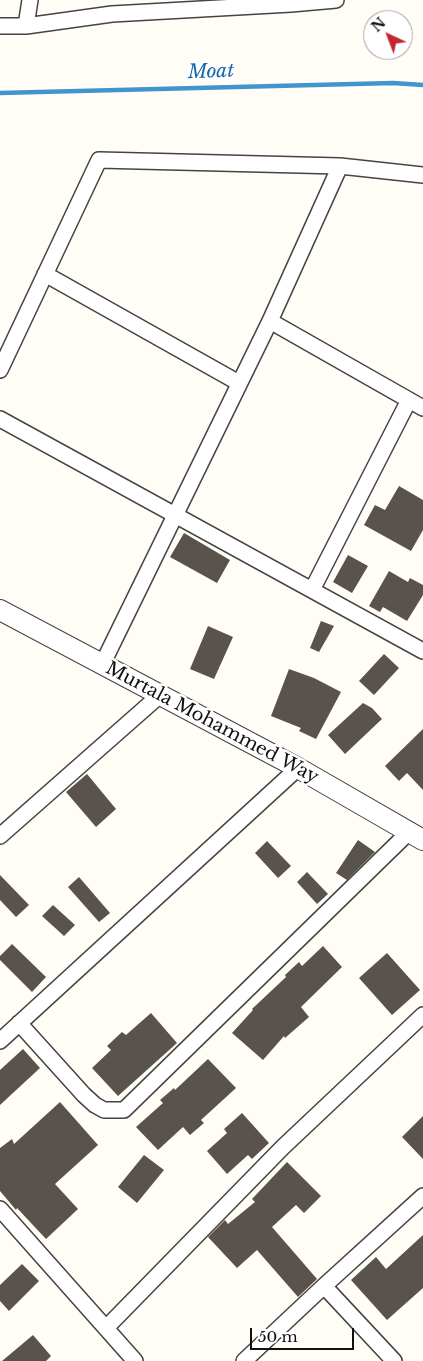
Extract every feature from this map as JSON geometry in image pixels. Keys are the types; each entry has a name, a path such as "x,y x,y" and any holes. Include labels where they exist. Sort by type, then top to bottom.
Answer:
{"street":[{"path":"26,26 30,0"},
{"path":"0,26 26,26 112,14 281,5 336,0"},
{"path":"0,370 99,160 340,166 423,175"},
{"path":"102,665 174,514 270,321 340,166"},
{"path":"45,274 239,383"},
{"path":"270,321 423,408"},
{"path":"312,590 409,400"},
{"path":"0,419 423,652"},
{"name":"Murtala Mohammed Way","path":"0,610 298,768 416,836"},
{"path":"0,836 160,695"},
{"path":"0,1041 298,768"},
{"path":"19,1023 89,1100 104,1110 124,1110 416,836"},
{"path":"106,1328 283,1147 423,1015"},
{"path":"244,1361 423,1196"},
{"path":"0,1209 135,1361"},
{"path":"324,1286 394,1361"}],"building":[{"path":"399,486 423,500 423,530 411,551 364,525 375,505 385,510"},
{"path":"184,533 230,560 217,583 170,557"},
{"path":"348,555 368,566 352,593 333,582"},
{"path":"389,571 408,582 410,578 423,585 423,595 407,621 383,607 380,612 369,606"},
{"path":"321,621 334,626 319,652 310,648"},
{"path":"208,626 233,637 214,679 190,669"},
{"path":"384,654 399,668 374,695 359,681"},
{"path":"289,669 314,678 341,692 316,739 299,731 301,728 271,716"},
{"path":"363,703 372,708 382,719 345,754 328,735"},
{"path":"423,729 423,790 407,773 399,781 385,766"},
{"path":"87,774 116,809 96,827 66,792"},
{"path":"358,840 375,852 347,880 336,873"},
{"path":"267,841 291,866 278,878 255,853"},
{"path":"307,872 328,894 317,904 297,882"},
{"path":"0,875 29,905 16,917 0,900"},
{"path":"79,877 110,913 99,922 68,887"},
{"path":"53,905 75,925 64,936 42,916"},
{"path":"12,944 46,977 32,992 0,960 0,956"},
{"path":"323,946 342,967 301,1007 309,1017 285,1038 284,1036 263,1060 232,1033 252,1009 286,977 285,975 299,962 302,966"},
{"path":"387,953 420,990 392,1015 359,978"},
{"path":"151,1013 177,1043 118,1096 92,1068 111,1050 107,1046 122,1032 126,1035"},
{"path":"23,1049 40,1068 0,1105 0,1070"},
{"path":"208,1059 236,1088 201,1120 204,1123 190,1135 183,1127 158,1150 136,1127 163,1103 160,1100 174,1088 175,1090"},
{"path":"60,1102 98,1145 55,1184 78,1209 46,1239 17,1208 16,1210 0,1191 0,1148 12,1139 14,1144"},
{"path":"242,1113 269,1143 252,1159 248,1155 227,1174 207,1151 227,1133 224,1129"},
{"path":"423,1116 423,1159 402,1137"},
{"path":"144,1155 164,1170 137,1203 118,1187"},
{"path":"287,1162 321,1196 304,1213 296,1205 272,1227 317,1279 298,1297 257,1250 237,1268 208,1237 225,1220 228,1224 255,1202 252,1199"},
{"path":"423,1235 423,1288 387,1320 351,1280 376,1257 386,1269"},
{"path":"22,1264 39,1281 9,1311 0,1301 0,1285"},
{"path":"33,1335 51,1356 46,1361 2,1361"}],"waterway":[{"name":"Moat","path":"0,93 393,83 423,85"}]}
